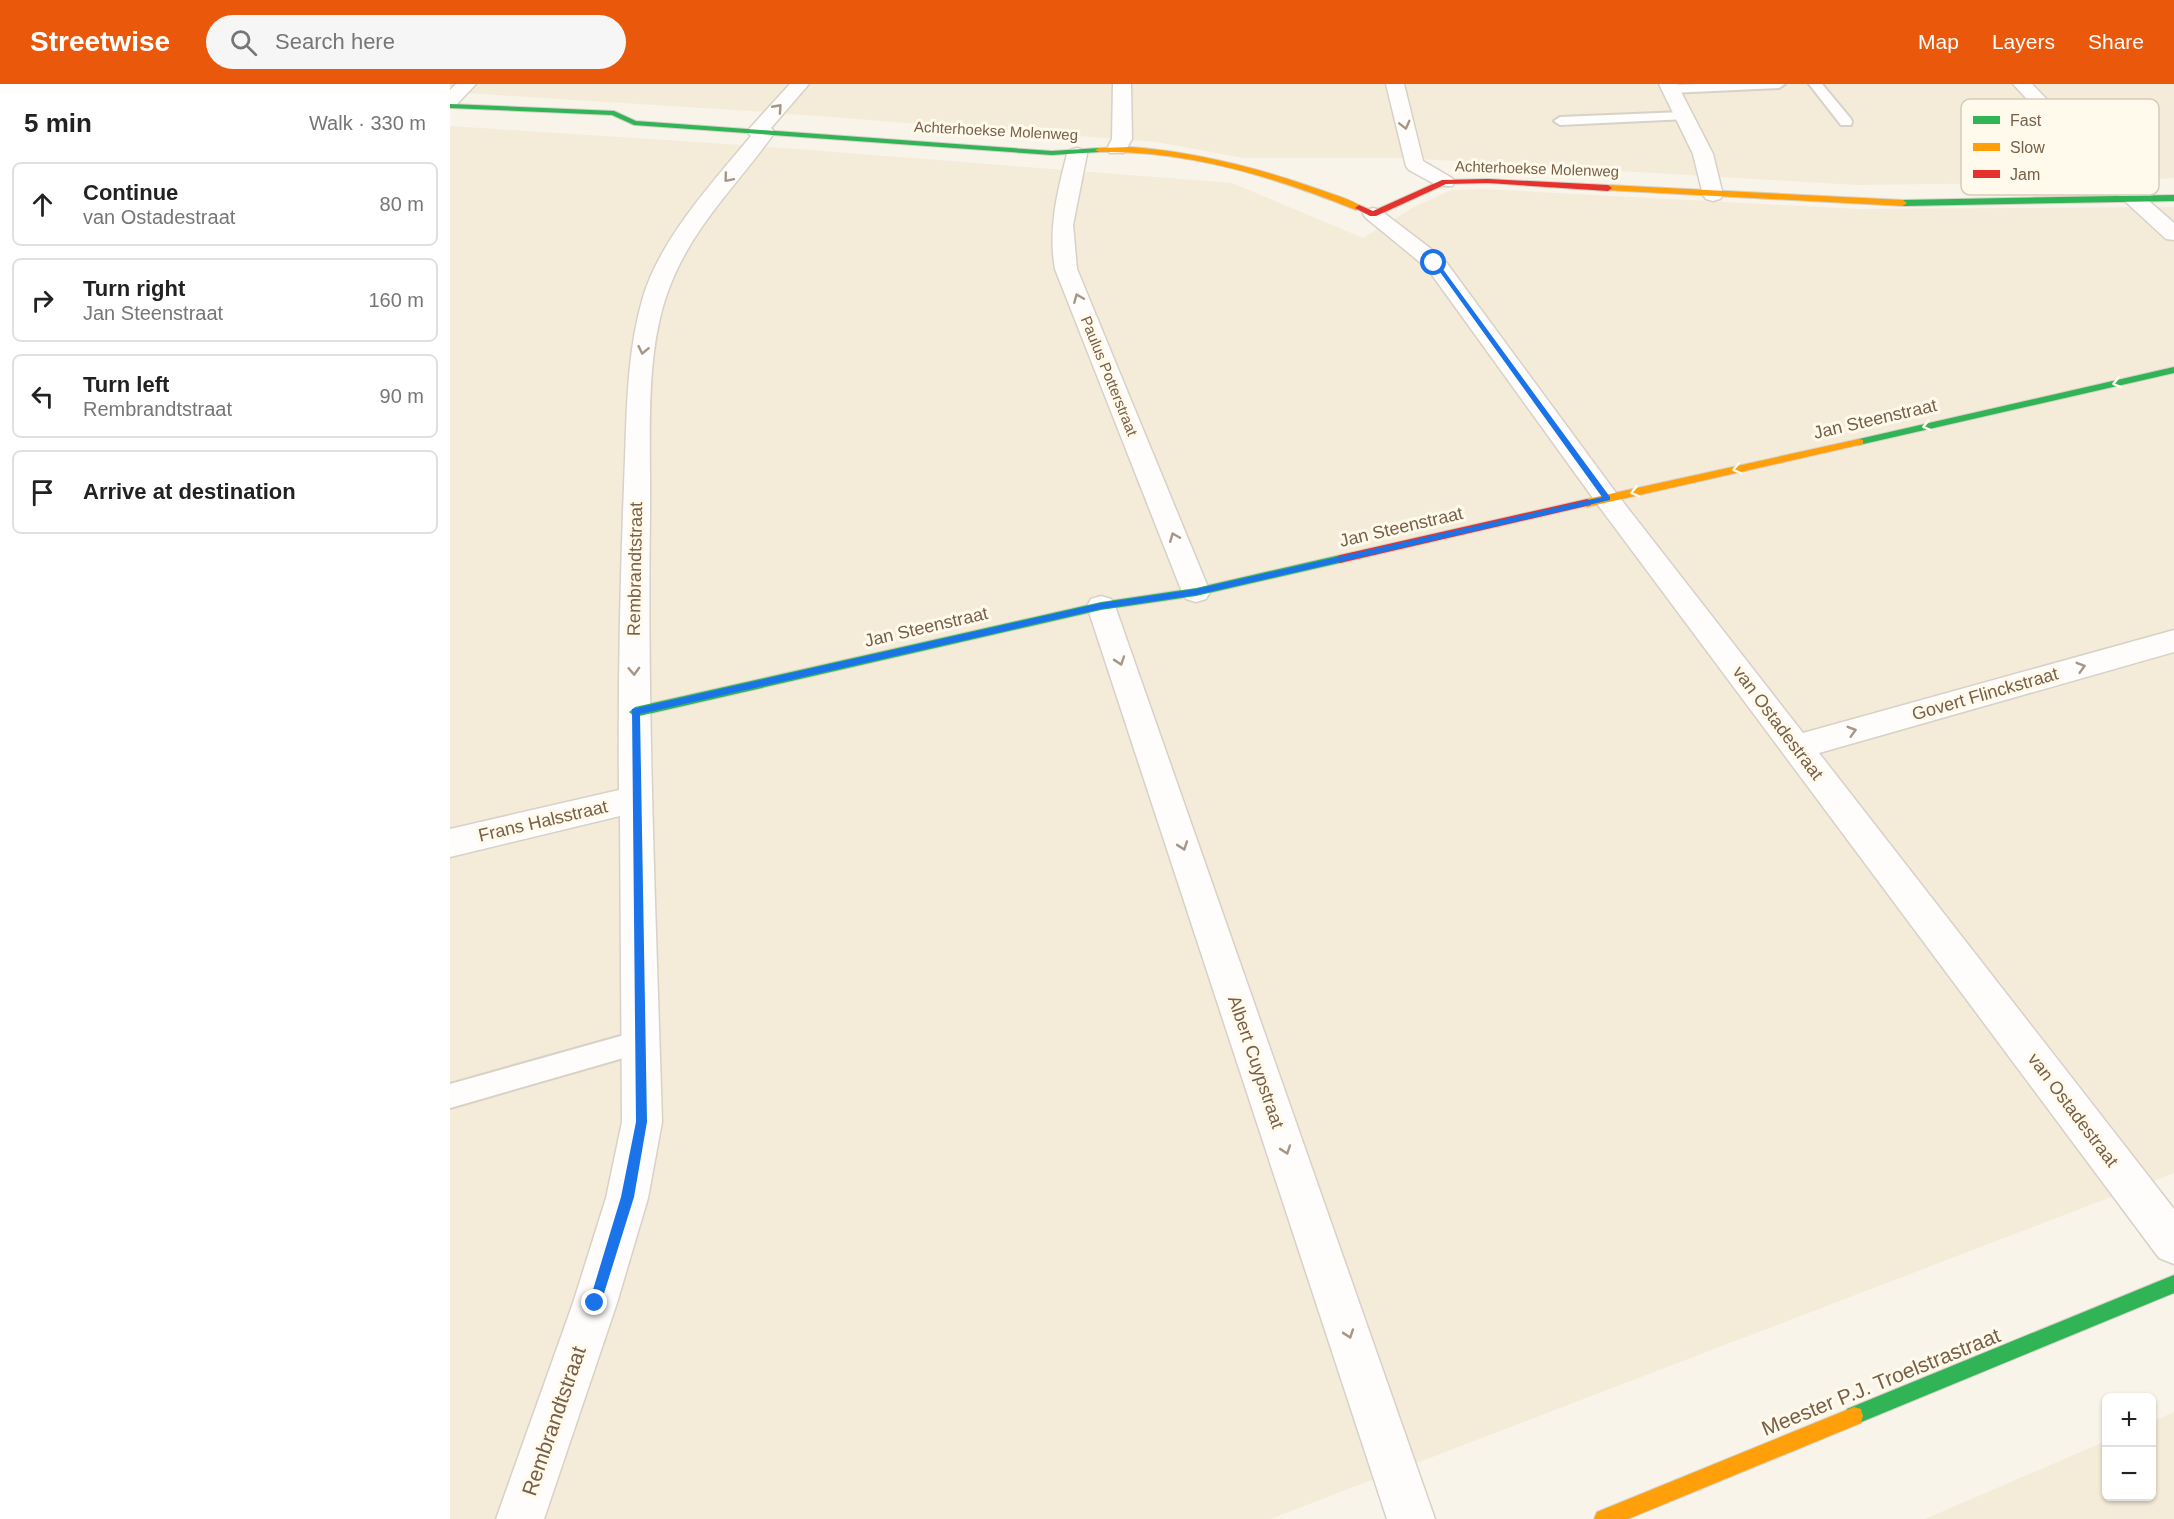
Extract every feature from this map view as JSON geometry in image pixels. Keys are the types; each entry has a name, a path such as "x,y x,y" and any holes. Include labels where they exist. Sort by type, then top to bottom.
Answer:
{"street":[{"path":"450,100 467,84"},
{"name":"Rembrandtstraat","path":"520,1519 595,1303 627,1197 642,1122 633,647 641,358 655,296 671,259 706,204 800,84"},
{"path":"1117,149 1122,139 1122,84"},
{"path":"1395,84 1416,166 1445,182"},
{"path":"2022,84 2036,99"},
{"path":"1670,86 1682,116 1703,154 1713,195"},
{"name":"Achterhoekse Molenweg","path":"450,106 614,113 634,123 1077,153 1117,149 1212,159 1296,183 1373,214 1445,182 1488,181 1876,203 2174,198"},
{"name":"Paulus Potterstraat","path":"1077,153 1061,232 1061,247 1066,269 1196,592"},
{"path":"2128,195 2174,234"},
{"name":"van Ostadestraat","path":"1373,214 1434,263 1607,499 2174,1243"},
{"name":"Jan Steenstraat","path":"635,712 1101,606 1196,592 2174,370"},
{"name":"Albert Cuypstraat","path":"1101,606 1412,1519"},
{"name":"Govert Flinckstraat","path":"1796,747 2174,641"},
{"name":"Frans Halsstraat","path":"450,843 635,799"},
{"name":"Meester P.J. Troelstrastraat","path":"1604,1519 2174,1284"}],"lane":[{"path":"1670,86 1779,84"},
{"path":"1815,84 1846,122"},
{"path":"1560,121 1682,116"},
{"path":"450,1096 642,1042"}],"shaded area":[{"path":"450,84 2174,84 2174,178 2159,179 2159,99 1961,99 1961,184 1857,185 1404,158 1244,158 1156,142 751,111 450,92"},
{"path":"450,126 770,147 1232,183 1363,238 1414,207 1452,190 1482,189 1857,209 2174,207 2174,1173 1270,1519 450,1519"},
{"path":"2174,1412 2174,1519 1925,1519 2102,1443 2102,1501 2156,1501 2156,1420"}],"traffic: fast":[{"path":"450,106 614,113 634,123 1052,153 1099,150"},
{"path":"1903,203 2174,198"},
{"path":"1859,442 2174,370"},
{"path":"635,712 1101,606 1196,592 1340,559"},
{"path":"1854,1416 2174,1284"}],"traffic: slow":[{"path":"1099,150 1131,149 1198,157 1265,174 1359,208"},
{"path":"1608,188 1903,203"},
{"path":"1587,503 1859,442"},
{"path":"1604,1519 1854,1416"}],"traffic: jam":[{"path":"1359,208 1373,214 1445,182 1488,181 1608,188"},
{"path":"1340,559 1587,503"}],"route":[{"path":"595,1303 627,1197 642,1122 635,712 1101,606 1196,592 1607,499 1434,263"}]}
